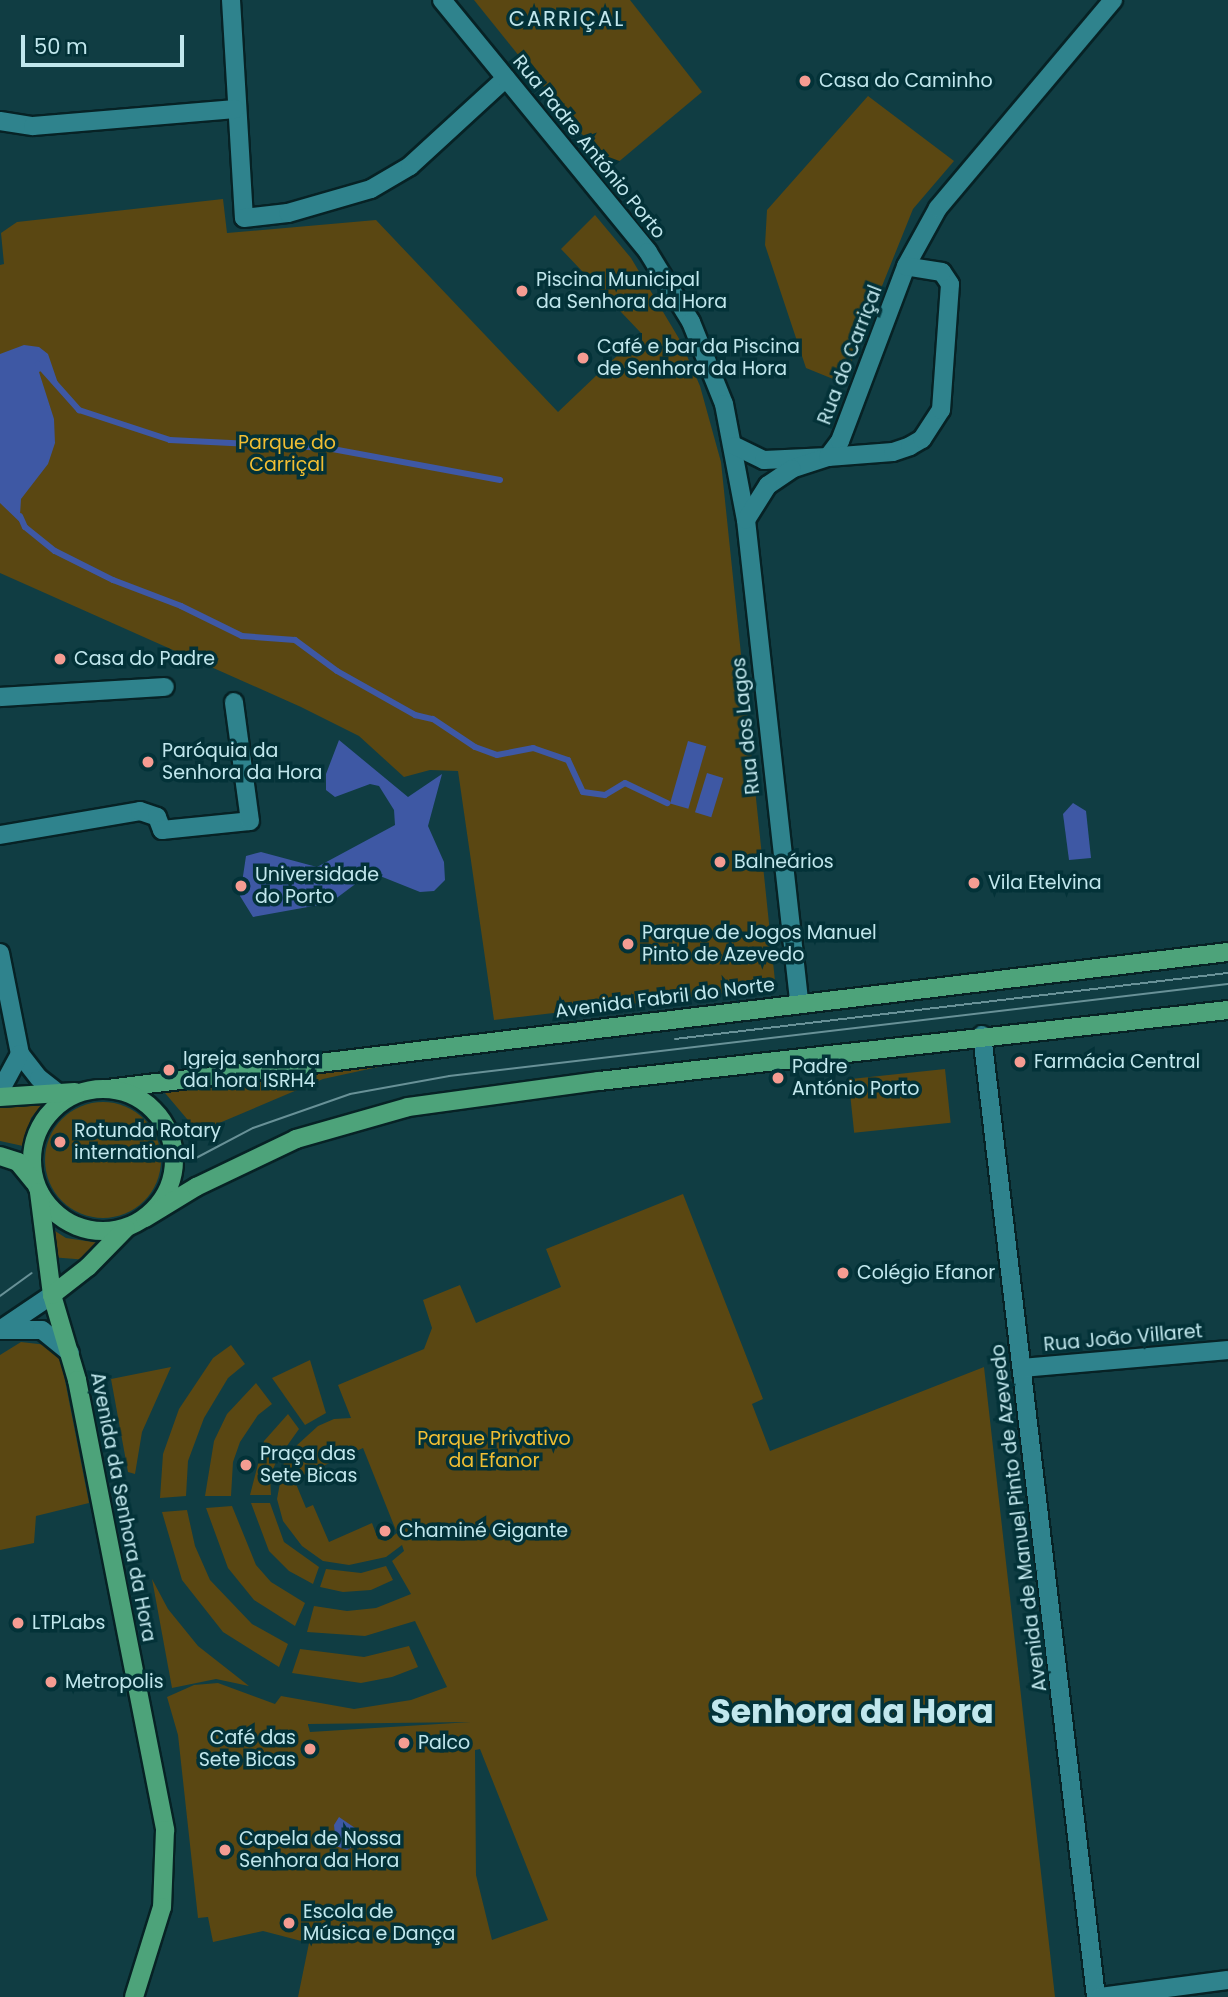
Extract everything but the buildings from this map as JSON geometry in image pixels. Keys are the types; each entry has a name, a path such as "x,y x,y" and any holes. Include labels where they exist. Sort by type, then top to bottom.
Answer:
{"main road":[{"name":"Avenida Fabril do Norte","path":"107,1089 799,1002 1228,952"},
{"path":"52,1295 71,1281 125,1228 225,1172 296,1139 408,1107 982,1035 1228,1010"},
{"path":"0,1094 107,1089 148,1105 172,1141 170,1184 145,1219"},
{"path":"37,1187 35,1141 45,1119 61,1102 82,1092"},
{"path":"0,1156 18,1162 64,1220 83,1229 125,1228"},
{"name":"Avenida da Senhora da Hora","path":"37,1187 52,1295 70,1353 165,1830 162,1907 134,1997"},
{"name":"Avenida da Senhora da Hora","path":"70,1353 71,1281"}],"street":[{"path":"231,0 235,109 244,218 288,213 371,189 410,166 506,78"},
{"name":"Rua Padre António Porto","path":"442,0 671,286 703,349 735,446"},
{"name":"Rua do Carriçal","path":"746,520 757,497 779,476 828,457 840,441 906,266 938,208 1113,0"},
{"path":"0,121 33,126 235,109"},
{"name":"Rua do Carriçal","path":"735,446 764,460 828,457 910,446 922,439 941,411 950,284 942,272 906,266"},
{"name":"Rua dos Lagos","path":"735,446 746,520 799,1002"},
{"path":"0,697 165,687"},
{"path":"0,835 140,811 157,817 162,830 250,821 234,702"},
{"path":"0,953 20,1054 39,1078 58,1093"},
{"name":"Avenida de Manuel Pinto de Azevedo","path":"982,1035 1098,1997"},
{"path":"0,1094 20,1054"},
{"path":"0,1330 52,1295"},
{"path":"0,1330 42,1330 70,1353"},
{"name":"Rua João Villaret","path":"1023,1368 1228,1350"},
{"path":"1098,1997 1228,1980"}],"green space":[{"path":"474,0 630,0 702,92 610,169"},
{"path":"868,96 954,161 913,209 843,383 806,368 765,245 767,210"},
{"name":"Parque do Carriçal","path":"223,199 227,233 376,220 558,412 641,333 561,249 595,215 631,258 681,342 700,386 721,462 775,981 767,988 494,1020 458,771 430,770 404,777 359,736 301,707 0,573 0,265 4,264 1,233 17,222"},
{"path":"415,1059 323,1079 198,1132 165,1093"},
{"path":"945,1069 951,1123 854,1133 849,1079"},
{"path":"47,1099 31,1118 23,1146 0,1141 0,1106"},
{"path":"103,1102 125,1106 144,1119 157,1138 161,1160 157,1182 144,1201 125,1214 103,1218 81,1214 62,1201 49,1182 45,1160 49,1138 62,1119 81,1106"},
{"name":"Parque Privativo da Efanor","path":"683,1194 763,1399 752,1404 770,1451 984,1367 1055,1997 298,1997 309,1943 263,1931 213,1942 208,1917 198,1918 178,1735 167,1697 194,1685 218,1683 275,1704 281,1696 354,1709 411,1700 447,1687 415,1621 365,1636 307,1632 314,1606 347,1611 376,1608 411,1594 392,1561 404,1551 402,1545 386,1557 349,1565 323,1561 302,1546 283,1521 277,1499 285,1456 318,1426 334,1419 351,1418 338,1385 424,1349 432,1328 423,1300 460,1285 476,1323 561,1287 546,1249","holes":["363,1448 397,1533 386,1541 378,1539 372,1523 329,1542 313,1505 306,1508 294,1479","471,1722 310,1732 308,1724","480,1749 548,1920 492,1940 476,1875 475,1750"]},
{"path":"44,1224 66,1238 106,1244 88,1260 50,1257"},
{"path":"21,1342 47,1345 61,1360 89,1503 36,1516 34,1543 0,1550 0,1355"},
{"path":"231,1345 245,1364 228,1378 204,1418 188,1461 186,1496 160,1498 163,1454 179,1409 213,1358"},
{"path":"310,1360 326,1413 305,1425 272,1378"},
{"path":"171,1367 142,1432 135,1474 128,1472 111,1379"},
{"path":"256,1383 272,1404 258,1415 240,1442 233,1462 231,1496 205,1496 214,1441 227,1414"},
{"path":"288,1414 299,1429 277,1460 270,1476 271,1495 250,1495 264,1441"},
{"path":"251,1503 270,1503 284,1542 319,1567 313,1584 289,1571 269,1551"},
{"path":"232,1506 256,1565 271,1582 305,1603 295,1626 254,1600 228,1568 206,1508"},
{"path":"187,1510 195,1546 210,1580 252,1624 288,1644 279,1667 223,1632 182,1580 162,1512"},
{"path":"386,1566 393,1580 371,1590 343,1592 320,1587 326,1569 361,1573"},
{"path":"152,1579 168,1609 198,1646 249,1686 216,1679 172,1688"},
{"path":"409,1646 418,1667 392,1677 361,1683 292,1673 300,1649 364,1657"}],"water":[{"path":"24,345 39,347 48,354 61,392 45,369 39,372 54,419 55,443 48,464 21,499 20,515 25,527 0,503 0,354"},
{"path":"339,740 408,797 442,774 428,826 444,862 445,880 434,891 420,892 380,876 366,876 330,903 253,917 240,896 246,856 261,852 317,867 395,825 394,810 379,786 370,784 335,797 326,790 326,774"},
{"path":"688,741 706,746 688,809 670,803"},
{"path":"707,773 723,778 711,817 695,812"},
{"path":"1073,803 1086,811 1091,858 1069,860 1063,814"},
{"path":"339,1817 358,1830 355,1845 347,1850 336,1846 334,1825"}],"waterway":[{"path":"38,364 79,410 170,440 327,448 500,480"},
{"path":"20,516 25,527 55,551 113,580 181,606 242,636 295,640 337,671 415,715 433,719 475,747 497,755 533,748 568,760 583,792 605,795 625,783 667,803"}],"tram line":[{"path":"675,1039 1228,973"},
{"path":"196,1158 253,1128 350,1094 449,1076 1228,984"},
{"path":"0,1296 32,1273"}],"place":[{"name":"Casa do Caminho","path":"805,81"},
{"name":"Piscina Municipal da Senhora da Hora","path":"522,291"},
{"name":"Café e bar da Piscina de Senhora da Hora","path":"583,358"},
{"name":"Casa do Padre","path":"60,659"},
{"name":"Paróquia da Senhora da Hora","path":"148,762"},
{"name":"Balneários","path":"720,862"},
{"name":"Vila Etelvina","path":"974,883"},
{"name":"Universidade do Porto","path":"241,886"},
{"name":"Parque de Jogos Manuel Pinto de Azevedo","path":"628,944"},
{"name":"Farmácia Central","path":"1020,1062"},
{"name":"Igreja senhora da hora ISRH4","path":"169,1070"},
{"name":"Padre António Porto","path":"778,1078"},
{"name":"Rotunda Rotary international","path":"60,1142"},
{"name":"Colégio Efanor","path":"843,1273"},
{"name":"Praça das Sete Bicas","path":"246,1465"},
{"name":"Chaminé Gigante","path":"385,1531"},
{"name":"LTPLabs","path":"18,1623"},
{"name":"Metropolis","path":"51,1682"},
{"name":"Palco","path":"404,1743"},
{"name":"Café das Sete Bicas","path":"310,1749"},
{"name":"Capela de Nossa Senhora da Hora","path":"225,1850"},
{"name":"Escola de Música e Dança","path":"289,1923"}],"district":[{"name":"CARRIÇAL","path":"567,19"},
{"name":"Senhora da Hora","path":"852,1712"}]}
